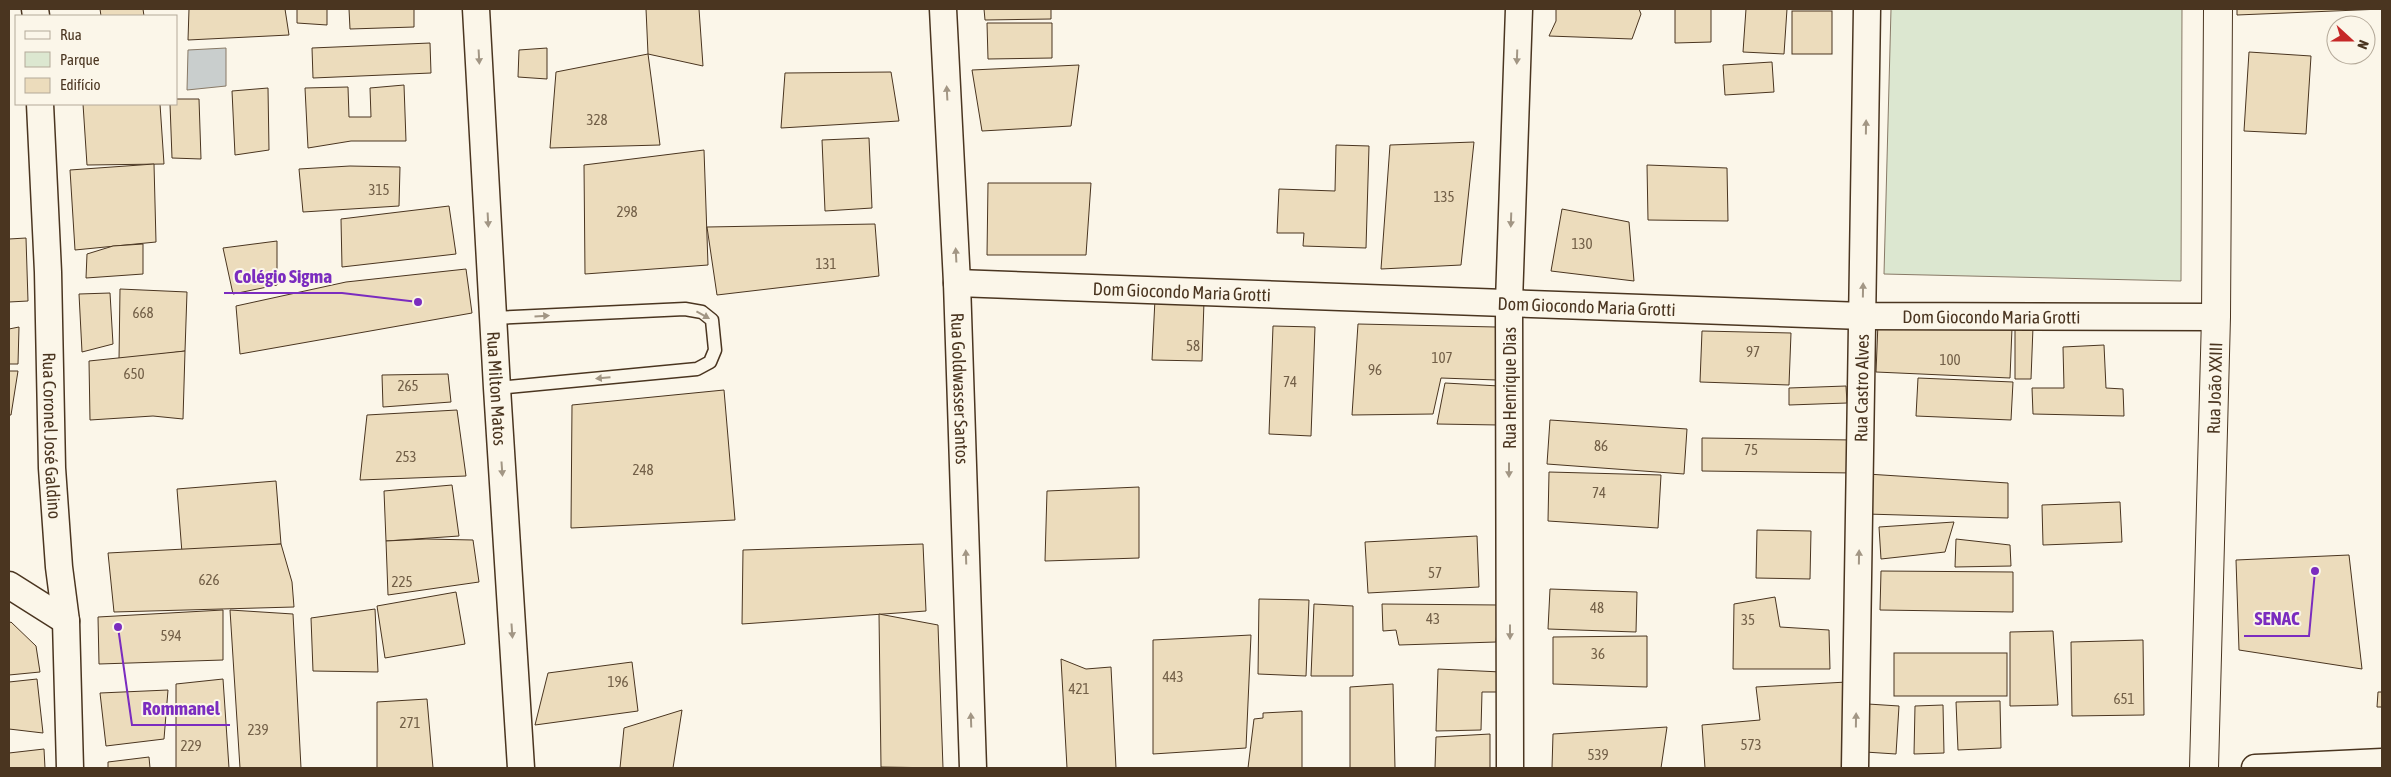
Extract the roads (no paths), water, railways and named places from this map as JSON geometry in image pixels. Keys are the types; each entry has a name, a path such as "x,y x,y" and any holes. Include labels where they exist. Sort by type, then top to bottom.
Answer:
{"street":[{"name":"Rua Milton Matos","path":"476,9 521,768"},
{"name":"Rua Goldwasser Santos","path":"943,9 957,284 973,768"},
{"name":"Rua Henrique Dias","path":"1510,768 1509,302 1519,9"},
{"name":"Rua Castro Alves","path":"1856,768 1867,9"},
{"name":"Rua João XXIII","path":"2204,768 2216,317 2218,9"},
{"name":"Rua Coronel José Galdino","path":"40,105 48,272 52,468 59,567 66,620 70,768"},
{"name":"Dom Giocondo Maria Grotti","path":"957,284 1509,302 1862,316 2216,317"},
{"path":"9,585 66,620"},
{"path":"2255,768 2382,762"}],"lane":[{"path":"494,318 685,309 702,312 712,320 715,350 710,362 697,369 497,388"}],"place":[{"name":"Colégio Sigma","path":"418,302"},
{"name":"SENAC","path":"2315,571"},
{"name":"Rommanel","path":"118,627"}]}
